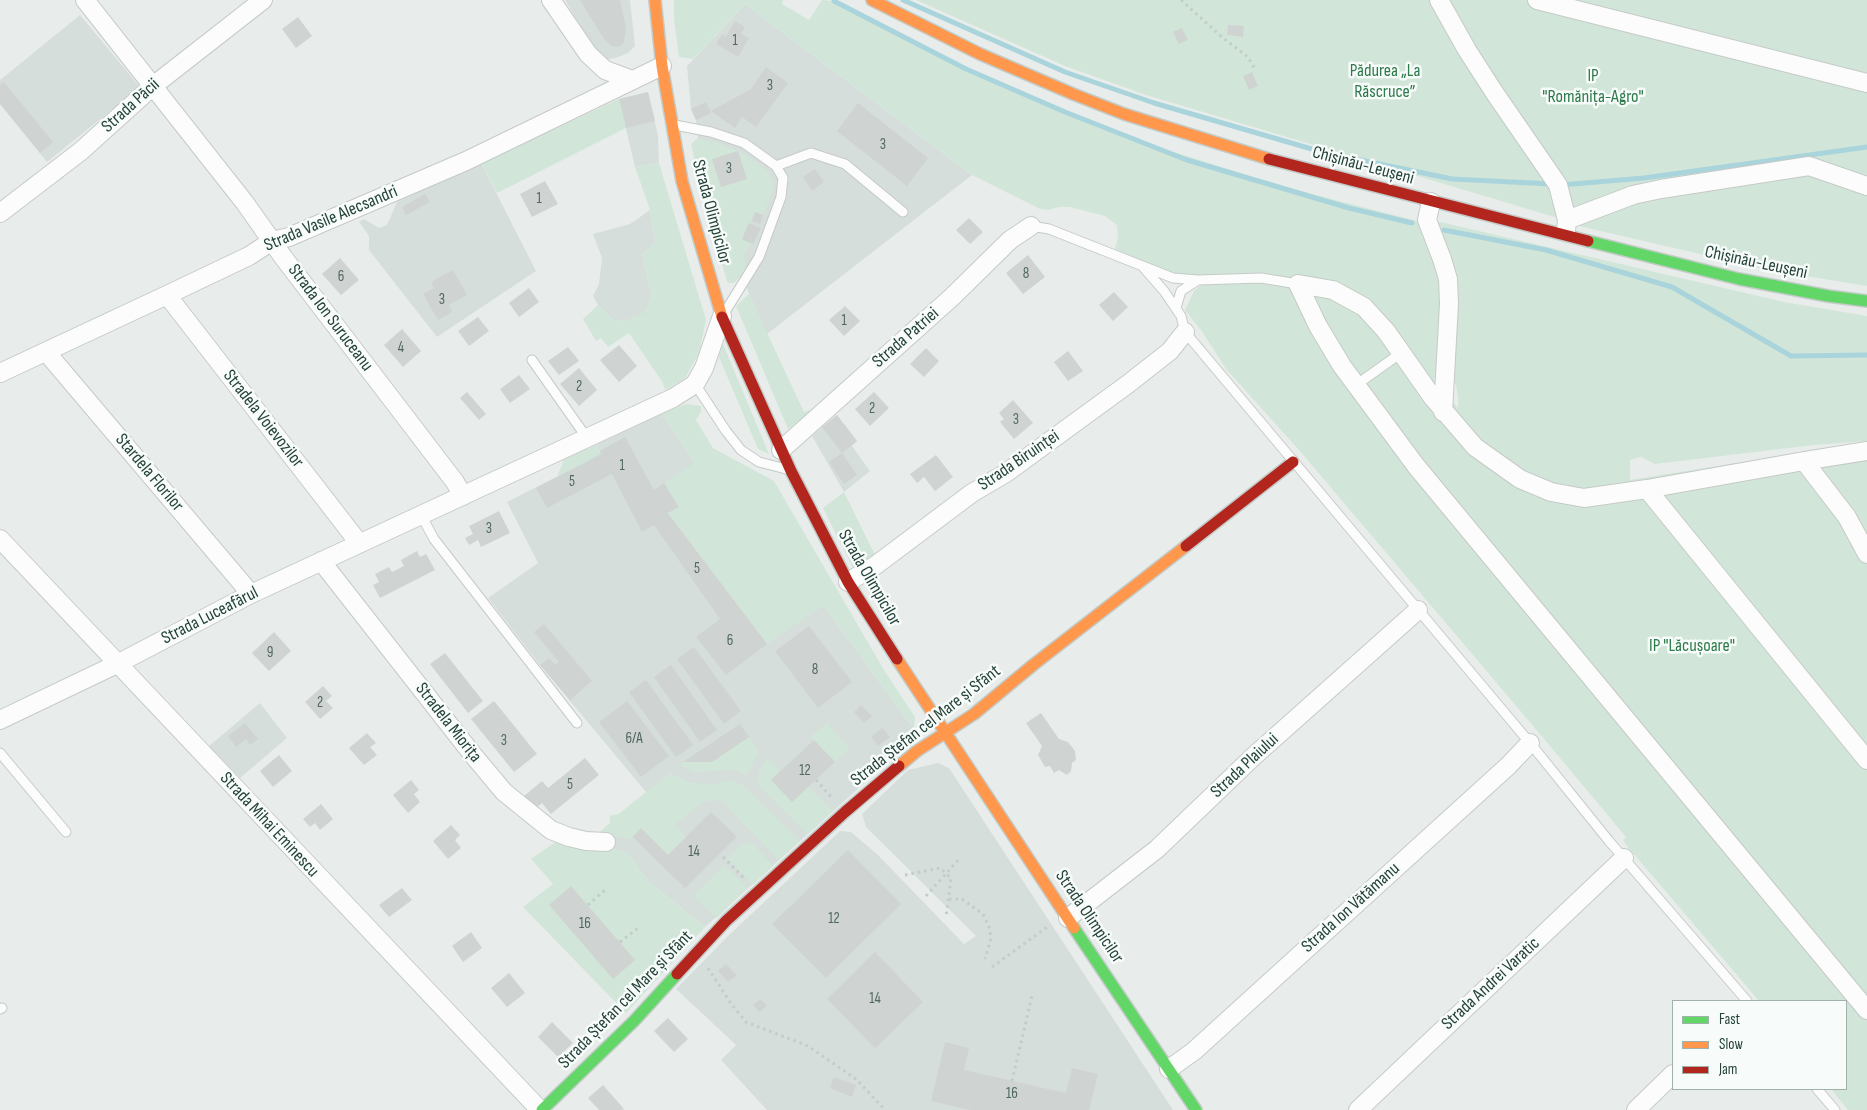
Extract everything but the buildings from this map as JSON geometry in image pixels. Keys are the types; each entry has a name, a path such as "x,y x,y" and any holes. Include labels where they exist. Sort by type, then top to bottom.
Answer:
{"main road":[{"name":"Strada Olimpicilor","path":"655,0 662,66 682,181 722,316 781,450 848,582 944,732 1196,1110"},
{"name":"Chișinău-Leușeni","path":"872,0 980,54 1073,94 1124,114 1243,152 1431,202 1566,228 1739,279 1828,296 1867,301"},
{"name":"Strada Ștefan cel Mare și Sfânt","path":"541,1110 634,1021 726,921 845,812 917,751 974,714 1033,665 1293,462"}],"street":[{"name":"Strada Ion Suruceanu","path":"84,0 229,182 463,496"},
{"name":"Strada Păcii","path":"0,213 81,151 152,86 263,0"},
{"path":"551,0 588,54 605,70 632,80"},
{"path":"1439,0 1494,92 1558,185 1566,228 1633,195 1809,166 1867,186"},
{"path":"1537,0 1867,83"},
{"name":"Strada Vasile Alecsandri","path":"0,373 249,256 272,241 289,237 466,161 662,66"},
{"path":"1431,202 1427,220 1448,279 1449,304 1444,412"},
{"name":"Strada Patriei","path":"781,450 952,297 1010,240 1031,226"},
{"path":"1298,284 1333,290 1364,307 1386,331 1421,383 1444,412 1475,446 1520,480 1551,492 1584,498 1647,490 1867,451"},
{"path":"1298,284 1318,326 1342,366 1416,466 1867,1010"},
{"name":"Stradela Voievozilor","path":"168,295 359,544"},
{"path":"695,384 704,368 722,316"},
{"name":"Strada Biruinței","path":"848,582 876,565 972,493 1006,473 1128,384 1170,351 1185,332"},
{"name":"Stardela Florilor","path":"47,352 252,594"},
{"name":"Strada Luceafărul","path":"0,720 117,664 252,594 673,398 695,384"},
{"path":"1804,461 1847,517 1867,554"},
{"path":"1647,490 1867,760"},
{"name":"Strada Mihai Eminescu","path":"0,539 541,1110"},
{"name":"Stradela Miorița","path":"321,561 504,792 552,830 586,841 606,842"},
{"name":"Strada Plaiului","path":"1068,918 1157,849 1254,756 1418,610"},
{"name":"Strada Ion Vătămanu","path":"1169,1069 1194,1051 1508,766 1530,743"},
{"name":"Strada Andrei Varatic","path":"1358,1110 1624,858"},
{"path":"1636,1110 1672,1075"}],"lane":[{"path":"673,125 711,132 744,144 776,166 783,178 780,197 759,257 722,316"},
{"path":"776,166 811,153 845,164 903,212"},
{"path":"1031,226 1049,229 1173,278 1198,280 1261,278 1298,284"},
{"path":"1143,267 1176,308 1181,316 1185,332 1530,743 1624,858 1746,1000"},
{"path":"1176,308 1181,291 1198,280"},
{"path":"1356,385 1401,353"},
{"path":"532,360 587,438"},
{"path":"695,384 741,450 759,462 791,470"},
{"path":"421,515 434,539 577,723"},
{"path":"0,753 66,832"},
{"path":"1818,1090 1835,1110"}],"path":[{"path":"1181,0 1222,38 1248,57 1255,69"},
{"path":"723,856 757,892"},
{"path":"926,896 958,859"},
{"path":"905,875 940,868 951,878 946,917"},
{"path":"588,905 605,890"},
{"path":"949,900 962,899 982,914 989,927 991,938 985,959"},
{"path":"992,967 1045,927 1068,918"},
{"path":"620,942 638,928"},
{"path":"698,952 746,1022 808,1046 856,1079 885,1110"},
{"path":"1012,1081 1032,996"}],"shaded area":[{"path":"565,0 630,0 635,46 628,53 616,58 608,59 600,55 590,43"},
{"path":"745,4 972,175 767,334 749,294 698,138 696,120 691,109 687,66"},
{"path":"80,15 140,87 47,162 0,104 0,80"},
{"path":"648,92 658,136 659,163 635,167 619,99"},
{"path":"481,163 536,271 437,337 369,250 369,236 359,222 364,219 379,228 387,225 397,202"},
{"path":"650,210 656,243 642,254 652,296 645,313 625,321 613,320 598,305 593,296 599,284 602,258 593,234 630,224"},
{"path":"662,413 694,463 679,507 668,514 767,643 823,605 914,729 882,767 705,927 649,882 627,853 604,847 598,834 610,823 610,816 619,814 646,792 540,665 488,598 538,563 507,502 601,454 596,445"},
{"path":"837,415 857,441 852,446 870,471 844,492 812,436"},
{"path":"260,703 287,738 240,778 209,746"},
{"path":"938,763 949,768 1173,1110 767,1110 721,1060 736,1045 676,989 728,936 840,831 851,832 878,855 964,944 976,936 866,827 862,814 908,770"}],"green space":[{"name":"IP \"Lăcușoare\"","path":"674,0 783,0 782,4 809,20 822,0 831,1 969,73 1104,130 1312,194 1417,221 1437,263 1441,279 1442,298 1438,370 1434,380 1458,408 1456,385 1452,380 1436,221 1784,302 1867,316 1867,441 1814,445 1655,464 1641,457 1630,460 1630,480 1867,442 1867,1110 1848,1110 1832,1090 1847,1090 1847,1000 1758,1000 1627,846 1623,840 1626,837 1534,727 1299,450 1226,369 1203,333 1185,310 1194,291 1213,274 1196,277 1168,274 1115,249 1118,238 1117,225 1105,216 1070,207 1048,210 1040,209 972,175 745,4 693,59 679,57 674,19"},
{"path":"916,0 1867,0 1867,286 1769,270 1579,226 1564,175 1549,176 1558,218 1146,95 1065,66"},
{"path":"619,99 626,128 497,193 481,163"},
{"path":"698,138 719,143 742,153 762,166 772,179 772,193 763,215 755,212 742,239 751,243 744,256 746,271 734,283 728,283 726,278 699,179 691,144"},
{"path":"659,163 706,320 699,353 685,378 665,390 663,383 629,333 608,347 601,338 596,341 583,319 598,305 613,320 625,321 645,312 652,296 642,254 656,243 650,210 635,167"},
{"path":"749,294 804,412 814,409 788,429 736,306"},
{"path":"723,344 769,454 758,449 719,357"},
{"path":"686,404 701,406 701,412 696,420 713,448 774,481 884,670 915,717 914,729 823,605 767,644 668,513 679,507 664,483 694,463 662,413"},
{"path":"596,445 601,454 557,477 564,459"},
{"path":"844,492 877,559 854,570 823,508"},
{"path":"827,723 850,749 835,762 810,737"},
{"path":"749,737 758,752 747,775 735,770 694,772 680,765 683,762 712,762"},
{"path":"767,758 780,771 771,780 792,802 808,787 833,811 808,834 758,785 759,772"},
{"path":"670,773 691,783 716,784 731,780 743,785 800,841 779,860 720,799 703,802 674,825 686,837 668,855 641,829 630,839 598,834 610,823 610,816 619,814"},
{"path":"557,841 604,847 627,853 649,882 705,927 626,1013 523,907 553,884 531,859"},
{"path":"743,843 753,844 773,866 753,885 727,858"},
{"path":"725,865 747,888 717,918 694,896"}],"waterway":[{"path":"903,0 1065,72 1154,103 1322,152 1452,179 1552,184"},
{"path":"834,1 966,69 1065,112 1187,160 1349,208 1412,223"},
{"path":"1561,185 1644,178 1867,147"},
{"path":"1444,230 1546,250 1672,287 1791,356 1867,355"}],"traffic: fast":[{"path":"1588,241 1739,279 1828,296 1867,301"},
{"path":"1074,928 1196,1110"},
{"path":"542,1110 634,1021 677,974"}],"traffic: slow":[{"path":"655,0 662,66 682,181 722,317"},
{"path":"872,0 980,54 1073,94 1124,114 1269,159"},
{"path":"899,766 917,751 974,714 1033,665 1186,546"},
{"path":"897,659 1074,928"}],"traffic: jam":[{"path":"1269,159 1588,241"},
{"path":"722,317 791,471 848,582 897,659"},
{"path":"1186,546 1293,462"},
{"path":"677,974 726,921 845,812 899,766"}],"park label":[{"name":"Pădurea „La Răscruce”","path":"1385,81"},
{"name":"IP \"Romănița-Agro\"","path":"1593,86"}]}
